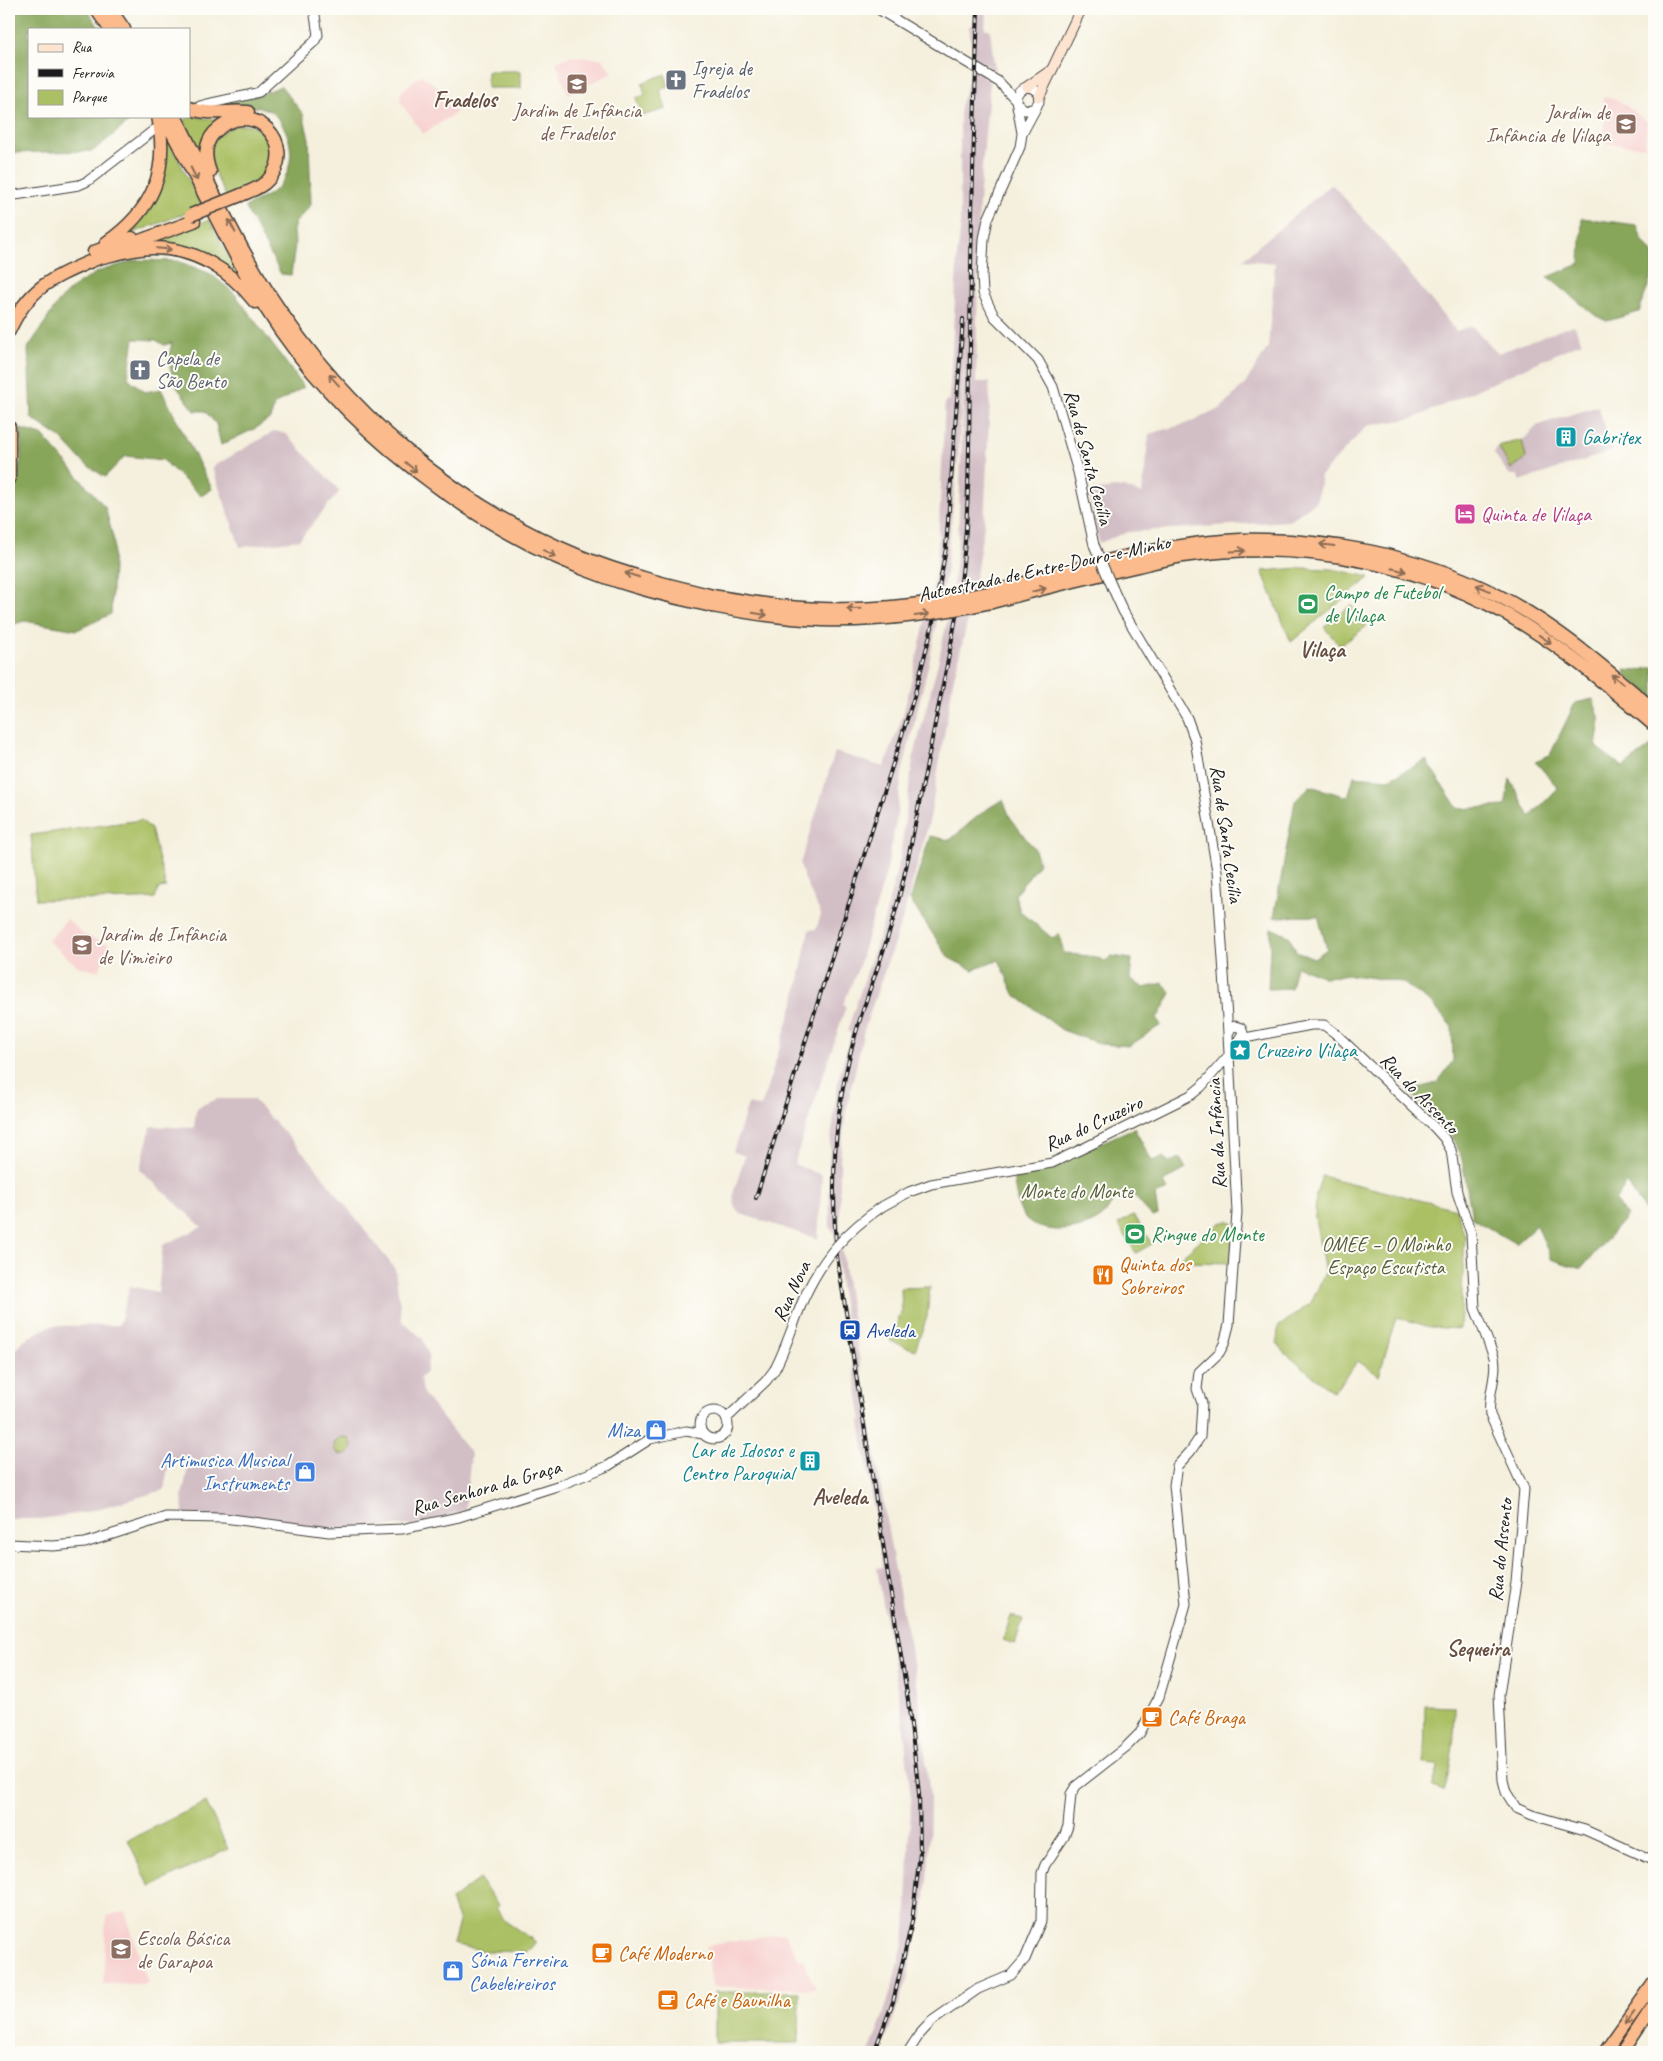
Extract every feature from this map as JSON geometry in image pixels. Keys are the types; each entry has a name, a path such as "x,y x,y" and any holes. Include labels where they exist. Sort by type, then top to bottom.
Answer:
{"highway":[{"path":"96,9 109,28"},
{"path":"110,9 123,28"},
{"path":"9,313 24,291 33,282 48,273 242,198 261,193 273,184 282,171 285,157 283,143 277,130 267,119 254,112 198,111 195,107"},
{"path":"9,331 17,314 40,287 94,256 132,222 147,204 159,178 162,152 158,118"},
{"name":"Autoestrada de Entre-Douro-e-Minho","path":"164,118 236,256 266,308 315,375 374,436 420,475 464,505 520,539 567,562 608,578 713,601 824,609 857,609 898,607 990,597 1189,555 1240,551 1294,552 1350,558 1405,571 1487,604 1525,625 1561,649 1654,726"},
{"name":"Autoestrada de Entre-Douro-e-Minho","path":"176,118 271,296 300,339 345,392 393,439 430,469 527,532 579,556 713,601"},
{"path":"215,194 216,184 206,163 206,148 212,135 224,124 237,118 251,119 262,124 272,134 279,154 276,167 268,180 242,198"},
{"path":"94,256 152,248 194,255 231,275 244,288 282,338 296,349"},
{"path":"9,427 9,478"},
{"name":"Autoestrada de Entre-Douro-e-Minho","path":"990,597 1067,572 1182,546 1239,540 1295,541 1354,549 1411,561 1453,575 1493,593 1568,639 1654,710"},
{"path":"1605,2052 1654,1983"},
{"path":"1624,2052 1654,2004"}],"main road":[{"path":"1038,101 1081,9"},
{"path":"1024,88 1055,68"}],"street":[{"path":"195,107 221,99 259,92 314,42 318,35 314,9"},
{"path":"878,9 1000,82 1035,89 1038,101 1034,109 1025,110 1000,82"},
{"path":"1017,102 1019,91 1024,88"},
{"name":"Rua de Santa Cecília","path":"1038,101 1022,134 1020,147 988,219 984,239 982,276 984,292 994,316 1038,360 1053,386 1078,472 1094,545 1123,611 1187,718 1195,740 1217,871 1228,1033"},
{"name":"Rua de Santa Cecília","path":"1017,102 1022,134"},
{"path":"9,196 79,185 88,181 154,130"},
{"name":"Rua de Santa Cecília","path":"1227,1003 1241,1027"},
{"name":"Rua do Assento","path":"1239,1040 1311,1024 1324,1025 1335,1033 1435,1128 1451,1150 1457,1192 1471,1233 1475,1308 1496,1365 1489,1406 1490,1415 1524,1490 1516,1582 1499,1695 1504,1780 1508,1796 1516,1808 1532,1815 1585,1830 1654,1861"},
{"path":"1234,1026 1241,1027 1243,1033 1239,1040 1230,1038 1228,1033 1234,1026"},
{"name":"Rua do Assento","path":"1241,1027 1267,1034"},
{"name":"Rua da Infância","path":"908,2052 932,2021 978,1989 1011,1975 1025,1959 1041,1921 1042,1873 1045,1864 1064,1836 1068,1826 1071,1794 1076,1786 1126,1747 1140,1733 1160,1697 1186,1604 1174,1485 1177,1466 1200,1437 1202,1403 1197,1388 1199,1372 1219,1353 1227,1337 1231,1309 1237,1212 1235,1135 1228,1033"},
{"name":"Rua da Infância","path":"1229,1055 1239,1040"},
{"name":"Rua do Cruzeiro","path":"895,1199 931,1184 1035,1166 1062,1159 1191,1095 1201,1087 1229,1055"},
{"name":"Rua Nova","path":"725,1416 766,1381 775,1369 804,1298 818,1270 835,1246 853,1228 895,1199"},
{"path":"719,1411 725,1416 728,1428 723,1437 714,1440 704,1434 700,1428 701,1421 709,1412 719,1411"},
{"name":"Rua Senhora da Graça","path":"686,1432 701,1421"},
{"name":"Rua Senhora da Graça","path":"9,1544 53,1546 85,1543 166,1517 224,1518 329,1532 383,1531 421,1526 496,1506 560,1485 608,1466 650,1439 686,1432 704,1434"}],"shaded area":[{"path":"975,9 986,9 985,29 990,29 995,71 983,62 983,77 990,81 979,201 976,382 989,382 990,399 984,525 970,611 953,682 930,818 904,914 864,1030 846,1111 840,1160 840,1232 845,1273 893,1560 918,1688 930,1798 929,1857 923,1918 919,1918 907,1981 881,2052 869,2052 895,1978 906,1930 911,1800 903,1720 877,1568 882,1567 879,1540 840,1285 834,1232 830,1228 829,1157 838,1081 851,1033 847,1031 883,924 900,858 913,759 938,663 951,603 958,539 965,352 958,456 946,572 930,658 902,773 896,822 887,869 859,966 843,1005 846,1006 794,1164 822,1175 818,1239 741,1214 738,1211 734,1206 733,1194 745,1156 733,1152 748,1104 761,1107 795,999 809,930 816,929 821,915 800,864 835,752 884,767 903,716 932,593 937,565 945,401 949,400 956,265 960,232 960,106 972,71 973,56 969,26 974,25"},
{"name":"Jardim de Infância de Fradelos","path":"571,56 602,59 613,73 568,94 556,62"},
{"path":"421,75 441,89 454,102 451,104 456,113 423,134 401,103 400,98 402,91"},
{"name":"Jardim de Infância de Vilaça","path":"1603,97 1618,100 1647,121 1645,147 1603,143 1605,119"},
{"path":"1332,184 1387,246 1456,331 1472,326 1498,353 1574,325 1582,342 1415,418 1367,426 1321,475 1317,501 1289,521 1128,532 1099,543 1089,491 1124,487 1142,494 1149,434 1185,424 1220,409 1245,384 1268,347 1275,263 1242,260"},
{"path":"1598,406 1613,451 1520,481 1517,475 1509,475 1494,453 1498,446 1519,442 1538,425"},
{"path":"275,431 286,434 340,491 299,540 240,547 212,467"},
{"name":"Jardim de Infância de Vimieiro","path":"67,919 83,934 110,945 99,971 78,966 48,941"},
{"path":"217,1099 253,1099 311,1161 395,1269 402,1321 423,1339 429,1355 426,1372 420,1378 424,1395 471,1454 465,1510 417,1525 328,1529 183,1514 182,1496 189,1463 169,1462 164,1490 83,1513 41,1519 9,1519 9,1359 24,1340 50,1326 119,1325 130,1286 158,1292 163,1245 202,1227 140,1170 151,1126 194,1128 196,1111 200,1106"},
{"name":"Escola Básica de Garapoa","path":"125,1911 148,1983 143,1985 103,1984 106,1916"},
{"path":"785,1933 799,1960 802,1959 816,1989 712,1987 706,1946"}],"green space":[{"path":"9,9 87,9 99,28 28,28 28,118 134,118 93,151 9,153"},
{"path":"487,71 521,71 521,88 487,88"},
{"path":"665,74 669,87 660,90 666,109 642,116 636,98 645,95 642,83"},
{"path":"281,86 303,114 309,139 311,205 294,224 295,245 291,275 281,274 245,207 272,193 287,173 291,152 286,132 281,122 270,111 253,107 230,107 232,102 262,94"},
{"path":"233,116 200,152 184,120 190,117 209,119"},
{"path":"236,125 250,125 261,130 271,142 273,150 267,172 258,182 250,188 227,198 213,168 211,153 212,145 216,138 225,130"},
{"path":"168,138 202,207 125,236 133,231 145,214 164,141"},
{"path":"1582,218 1637,225 1642,240 1652,253 1654,269 1639,312 1607,321 1596,316 1548,277 1580,264"},
{"path":"209,220 243,284 228,270 142,245"},
{"path":"136,260 178,261 211,274 234,293 304,387 274,405 271,418 256,428 221,445 216,424 205,411 195,411 173,382 168,359 172,343 164,345 156,340 134,339 128,378 145,392 161,389 212,489 201,496 163,460 125,456 105,477 84,463 61,438 31,418 28,348 59,301 72,288 97,272"},
{"path":"21,429 42,435 105,507 114,541 111,614 77,630 24,621 9,626 9,507 21,460"},
{"path":"1522,440 1526,458 1511,469 1498,446"},
{"path":"1300,568 1332,569 1370,577 1291,642 1262,571"},
{"path":"1351,605 1367,626 1340,646 1324,627"},
{"path":"1654,667 1654,700 1626,675 1625,670 1636,671"},
{"path":"1593,699 1600,720 1596,747 1623,767 1651,746 1654,748 1654,1206 1645,1211 1627,1183 1615,1201 1627,1216 1581,1269 1551,1259 1537,1225 1516,1244 1472,1218 1462,1159 1452,1135 1408,1091 1437,1083 1453,1061 1452,1027 1431,1003 1402,982 1353,975 1324,977 1296,966 1291,988 1268,989 1271,928 1289,936 1296,951 1314,958 1327,949 1318,916 1274,917 1295,801 1310,786 1348,797 1354,776 1389,779 1426,760 1458,809 1505,806 1510,779 1530,817 1558,788 1535,761 1550,755 1575,703"},
{"path":"1003,800 1010,817 1034,847 1039,863 1015,895 1020,911 1052,938 1059,934 1064,953 1096,957 1105,961 1112,956 1132,959 1130,979 1144,988 1163,983 1171,993 1157,1019 1161,1025 1129,1046 1101,1044 1062,1030 1014,994 999,960 973,970 949,958 910,900 930,836 950,840 982,813"},
{"path":"141,820 151,829 166,887 159,888 155,898 36,900 31,835"},
{"name":"Monte do Monte","path":"1134,1128 1152,1161 1163,1157 1169,1162 1180,1158 1186,1169 1163,1182 1168,1190 1155,1195 1158,1215 1152,1217 1132,1193 1115,1200 1101,1218 1082,1227 1058,1230 1047,1229 1036,1226 1021,1212 1013,1175 1051,1165"},
{"name":"OMEE – O Moinho Espaço Escutista","path":"1322,1176 1456,1209 1465,1237 1460,1329 1430,1327 1396,1317 1379,1376 1358,1361 1333,1392 1285,1353 1277,1343 1278,1327 1311,1303 1325,1273 1315,1218 1316,1194"},
{"name":"Ringue do Monte","path":"1133,1215 1152,1244 1136,1253 1118,1224"},
{"path":"1228,1221 1233,1223 1231,1263 1179,1262 1182,1256 1220,1223"},
{"path":"930,1287 927,1317 915,1350 890,1341 902,1310 901,1288"},
{"path":"343,1437 349,1440 352,1446 349,1452 343,1455 337,1452 334,1446 337,1440"},
{"path":"1011,1616 1023,1619 1015,1644 1003,1640"},
{"path":"1425,1705 1455,1706 1452,1749 1444,1792 1432,1788 1438,1768 1437,1765 1424,1764"},
{"path":"206,1802 228,1849 150,1887 128,1840"},
{"path":"479,1879 499,1906 496,1908 505,1921 536,1942 527,1952 484,1951 453,1944 459,1922 451,1900"},
{"path":"715,1992 800,1992 799,2043 715,2043"}],"railway":[{"path":"874,2052 893,2002 912,1922 920,1853 919,1793 908,1700 837,1256 834,1172 842,1090 860,1020 887,941 901,890 950,651 961,583 967,515 978,9"},
{"path":"756,1198 914,697 932,627 946,548 963,319"}],"place":[{"name":"Igreja de Fradelos","path":"676,80"},
{"name":"Jardim de Infância de Fradelos","path":"577,84"},
{"name":"Jardim de Infância de Vilaça","path":"1626,124"},
{"name":"Capela de São Bento","path":"140,370"},
{"name":"Gabritex","path":"1566,437"},
{"name":"Quinta de Vilaça","path":"1465,514"},
{"name":"Campo de Futebol de Vilaça","path":"1308,604"},
{"name":"Jardim de Infância de Vimieiro","path":"82,945"},
{"name":"Cruzeiro Vilaça","path":"1240,1050"},
{"name":"Ringue do Monte","path":"1135,1234"},
{"name":"Quinta dos Sobreiros","path":"1103,1275"},
{"name":"Aveleda","path":"850,1330"},
{"name":"Miza","path":"656,1430"},
{"name":"Lar de Idosos e Centro Paroquial","path":"810,1461"},
{"name":"Artimusica Musical Instruments","path":"305,1472"},
{"name":"Café Braga","path":"1152,1717"},
{"name":"Escola Básica de Garapoa","path":"121,1949"},
{"name":"Café Moderno","path":"602,1953"},
{"name":"Sónia Ferreira Cabeleireiros","path":"453,1971"},
{"name":"Café e Baunilha","path":"668,2000"}],"district":[{"name":"Fradelos","path":"465,99"},
{"name":"Vilaça","path":"1322,649"},
{"name":"Aveleda","path":"840,1496"},
{"name":"Sequeira","path":"1478,1648"}]}
